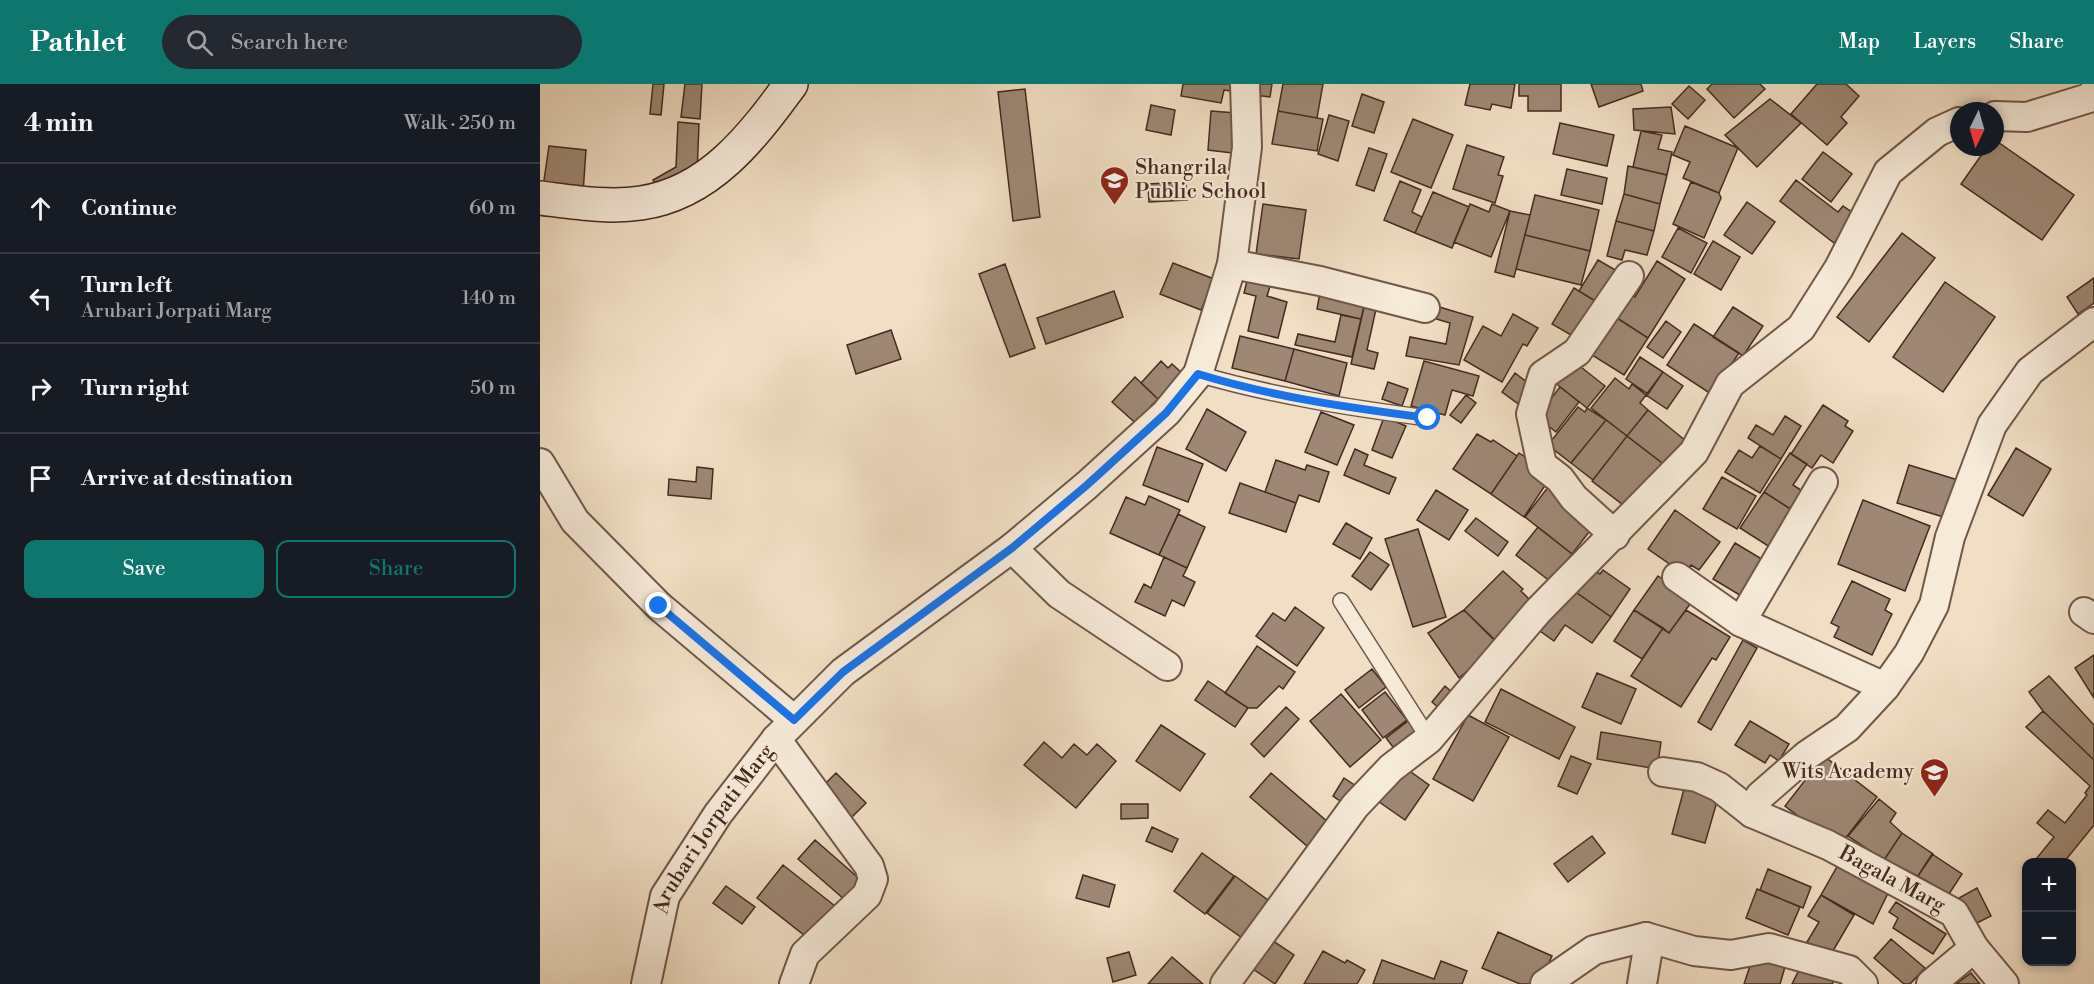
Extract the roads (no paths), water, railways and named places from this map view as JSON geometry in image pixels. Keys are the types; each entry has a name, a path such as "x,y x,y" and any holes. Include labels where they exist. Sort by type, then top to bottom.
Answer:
{"main road":[{"path":"540,198 593,204 640,203 680,193 734,155 791,84"}],"street":[{"name":"Arubari Jorpati Marg","path":"646,984 665,896 718,814 785,730 843,672 1012,548 1166,413 1198,374 1232,264 1247,147 1245,84"},
{"path":"2004,116 2027,117 2092,96"},
{"path":"1225,984 1355,806 1391,768 1429,739 1538,611 1694,452 1730,384 1802,328 1839,268 1888,172 1936,132 1950,126"},
{"path":"1232,264 1320,281 1425,308"},
{"path":"1615,535 1575,498 1560,479 1542,465 1531,414 1543,375 1577,352 1629,276"},
{"path":"1752,813 1760,796 1807,755 1847,728 1885,687 1909,653 1934,605 1950,537 1992,425 2031,371 2094,322"},
{"path":"540,463 575,521 785,730 869,866 873,879 867,895 805,954 795,984"},
{"path":"1741,622 1823,482"},
{"path":"1012,548 1059,594 1167,666"},
{"path":"1677,577 1741,622 1885,687"},
{"name":"Bagala Marg","path":"1663,772 1697,777 1719,787 1752,813 1828,845 1953,913 1974,948 2004,984"},
{"path":"1642,984 1647,954 1646,937"},
{"path":"1545,984 1594,950 1646,937 1694,951 1731,955 1769,948 1849,970 1863,984"},
{"path":"1931,984 1974,948"}],"lane":[{"path":"1198,374 1229,383 1347,407 1428,418"},
{"path":"1341,601 1429,739"}],"place":[{"name":"Shangrila Public School","path":"1114,206"},
{"name":"Wits Academy","path":"1935,798"}]}
